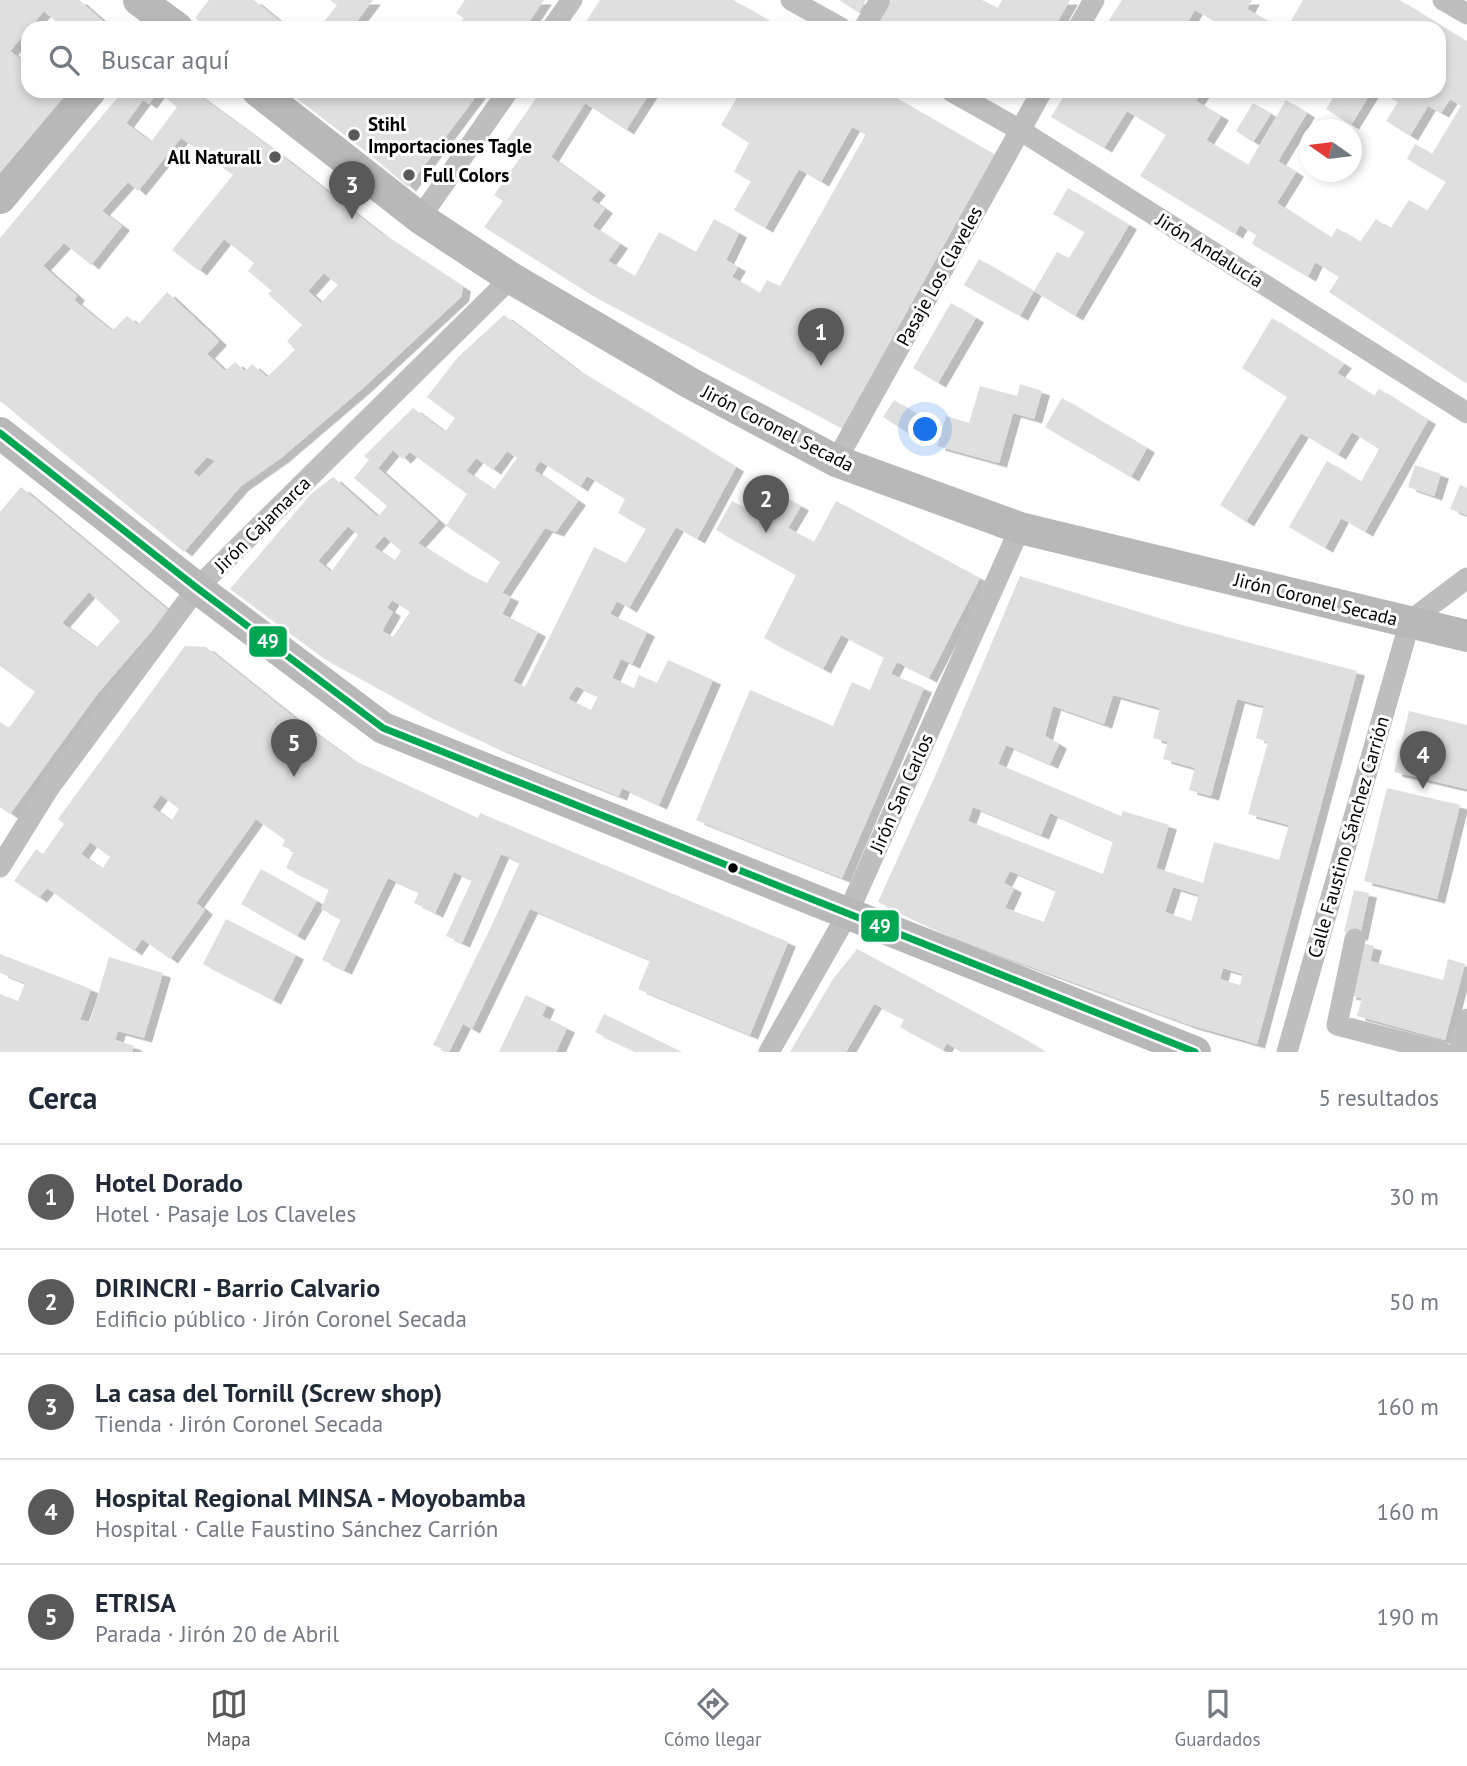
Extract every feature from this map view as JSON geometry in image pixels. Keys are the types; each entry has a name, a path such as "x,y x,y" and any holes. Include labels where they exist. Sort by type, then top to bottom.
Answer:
{"main road":[{"path":"0,198 84,98"},
{"name":"Jirón Coronel Secada","path":"267,98 420,218 511,278 690,383 836,461 1020,528 1467,636"},
{"path":"0,433 197,588 383,728 1195,1052"}],"street":[{"path":"557,21 572,0"},
{"path":"791,0 828,21"},
{"path":"868,21 880,0"},
{"path":"1082,21 1094,0"},
{"path":"1443,0 1467,14"},
{"path":"420,218 503,98"},
{"name":"Jirón Andalucía","path":"963,98 1020,130 1467,412"},
{"name":"Pasaje Los Claveles","path":"836,461 1038,98"},
{"name":"Jirón Cajamarca","path":"0,867 49,788 197,588 511,278"},
{"name":"Jirón San Carlos","path":"769,1052 847,915 1020,528"},
{"path":"1410,621 1467,578"},
{"name":"Calle Faustino Sánchez Carrión","path":"1287,1052 1410,621"},
{"path":"1355,939 1336,1025 1442,1052"},
{"path":"1459,1052 1467,1019"}],"building":[{"path":"0,0 79,0 103,21 56,21 44,11 36,21 21,21 21,38 10,51 21,60 21,98 65,98 0,175"},
{"path":"209,0 254,0 279,21 199,21 195,18"},
{"path":"330,0 373,0 357,21 324,21 337,5"},
{"path":"465,0 544,0 530,21 462,21 464,18 456,13"},
{"path":"600,0 733,0 770,21 692,21 586,21"},
{"path":"839,0 866,0 859,13"},
{"path":"892,0 982,0 998,8 1002,0 1070,0 1058,21 880,21"},
{"path":"1122,0 1252,0 1247,9 1268,21 1214,21 1195,10 1188,21 1108,21"},
{"path":"1303,0 1399,0 1433,21 1291,21"},
{"path":"1446,29 1467,42 1467,384 1329,292 1339,277 1315,262 1308,277 1252,244 1256,235 1240,225 1235,234 1140,176 1166,135 1127,111 1104,148 1051,117 1063,98 1198,98 1196,101 1221,116 1206,140 1248,165 1286,100 1307,113 1303,119 1299,119 1299,126 1278,161 1296,172 1277,203 1331,238 1337,228 1360,242 1376,219 1390,229 1409,200 1427,211 1446,182 1407,159 1415,144 1432,154 1461,106 1450,99 1441,113 1428,106 1410,136 1386,121 1398,102 1391,98 1446,98"},
{"path":"117,98 154,98 149,104 143,100 126,123 151,142 177,107 166,98 203,98 382,234 463,287 461,297 363,388 281,458 241,486 184,552 0,401 0,238","holes":["181,138 233,175 172,250 199,271 224,239 254,263 248,271 272,291 268,294 302,325 287,341 295,350 267,377 252,364 245,371 235,362 225,371 207,354 219,341 167,292 138,325 127,316 112,331 74,300 77,296 43,266 64,243 91,265 122,226 102,211 128,182 138,191","324,273 338,285 321,303 308,291","207,457 215,461 199,477 193,472"]},
{"path":"296,98 475,98 408,187"},
{"path":"536,98 647,98 626,130 585,103 551,157 598,191 591,199 605,209 592,226 620,244 608,261 635,276 659,232 696,252 714,219 739,233 726,260 738,267 732,277 760,293 767,280 780,286 866,134 852,127 821,182 799,169 765,228 734,210 751,181 734,172 749,143 721,125 737,98 896,98 995,155 842,428 590,294 484,227 503,201 494,195 522,155 505,143"},
{"path":"1333,98 1368,98 1355,119 1342,119 1326,109"},
{"path":"1253,103 1271,114 1253,142 1236,131"},
{"path":"1068,188 1129,225 1075,316 1034,291 1057,252 1069,258 1085,232 1053,214"},
{"path":"979,259 1034,291 1020,316 964,285"},
{"path":"951,303 976,318 938,383 913,368"},
{"path":"504,315 576,369 736,467 697,539 676,527 629,608 617,601 610,614 647,632 632,664 621,659 612,678 634,688 639,675 657,683 668,660 713,680 659,805 622,788 619,796 562,774 421,712 323,658 230,589 311,494 333,477 378,517 387,506 354,478 369,460 364,456 413,408 445,432 455,418 427,397 458,357","holes":["393,450 403,459 410,452 467,494 446,526 500,562 487,583 418,543 438,521 378,468","507,451 517,458 494,490 466,471 476,458 493,470","540,461 580,487 587,476 625,499 618,513 646,529 626,563 594,547 525,687 513,681 538,632 502,614 511,597 502,593 545,528 556,532 578,501 534,470","348,526 358,535 331,572 318,561","384,536 401,551 394,561 374,547","392,600 410,612 393,637 382,631 393,612 387,608","576,686 598,696 591,710 568,699"]},
{"path":"1272,318 1344,364 1337,373 1374,396 1379,389 1428,420 1365,532 1341,518 1325,548 1289,527 1327,461 1361,482 1379,449 1352,432 1338,455 1301,433 1246,522 1220,505 1287,397 1242,368"},
{"path":"1020,384 1042,391 1034,419 1013,413 999,463 937,446 946,416 969,423 980,386 1017,396"},
{"path":"1062,398 1147,448 1131,477 1045,427"},
{"path":"894,400 930,423 919,440 883,417"},
{"path":"1415,465 1441,474 1434,496 1408,487"},
{"path":"1460,485 1467,488 1467,515 1450,509"},
{"path":"21,487 169,611 98,693 10,814 0,807 0,722 9,728 35,692 0,666 0,512","holes":["89,592 120,621 96,648 62,623"]},
{"path":"772,490 801,506 788,528 814,542 836,501 980,578 929,678 897,662 891,674 924,688 842,878 696,820 750,690 833,726 852,682 870,690 884,657 841,635 823,669 764,638 796,575 716,530 732,501 758,515"},
{"path":"1020,576 1182,625 1357,671 1257,1044 1190,1025 1004,957 949,936 878,902 940,765","holes":["1113,695 1160,708 1153,738 1168,742 1163,759 1195,768 1189,790 1211,796 1237,699 1264,706 1256,738 1268,742 1248,814 1289,825 1279,860 1214,842 1203,883 1156,868 1169,825 1123,811 1121,816 998,764 1006,745 1050,764 1059,744 1045,736 1053,706 1104,724","973,807 1041,835 1050,813 1113,841 1103,874 968,821","1010,871 1056,890 1044,922 1005,908 1014,888 1004,883","1173,887 1199,895 1191,921 1165,912","1223,968 1243,974 1240,985 1220,979"]},
{"path":"185,646 206,647 351,759 478,818 480,813 788,942 750,1035 638,989 650,960 530,909 472,1029 463,1024 449,1052 433,1045 520,862 501,854 462,943 446,936 472,880 454,872 435,913 414,903 419,892 388,878 344,970 322,960 341,919 321,909 329,889 286,868 294,851 282,846 285,840 256,819 196,903 205,910 170,959 142,939 134,951 47,888 39,898 14,881 36,849 43,854 64,824 58,819","holes":["161,795 179,809 171,821 152,807","90,842 110,857 102,869 81,854"]},
{"path":"1409,711 1467,725 1467,789 1394,772"},
{"path":"1387,788 1460,805 1437,899 1364,881"},
{"path":"261,869 317,901 297,936 241,904"},
{"path":"1354,890 1369,893 1360,936 1344,932"},
{"path":"226,919 296,955 273,1000 203,964"},
{"path":"1362,943 1374,946 1370,961 1443,980 1448,959 1465,964 1445,1040 1357,1016 1362,998 1348,995"},
{"path":"857,949 1045,1052 961,1052 947,1043 943,1050 900,1027 904,1019 874,1004 846,1052 790,1052 833,979"},
{"path":"0,954 91,989 80,1020 90,1022 109,957 163,973 144,1038 118,1031 115,1040 134,1046 132,1052 0,1052 0,994 18,1001 25,983 0,973"},
{"path":"526,995 547,1005 542,1016 567,1028 556,1052 499,1052"},
{"path":"604,1014 682,1052 637,1052 595,1032"}],"transit line":[{"name":"49","path":"0,433 197,588 383,728 1195,1052"}],"place":[{"name":"Stihl Importaciones Tagle","path":"354,135"},
{"name":"All Naturall","path":"275,157"},
{"name":"Full Colors","path":"409,175"},
{"name":"La casa del Tornill (Screw shop)","path":"352,219"},
{"name":"Hotel Dorado","path":"821,366"},
{"name":"DIRINCRI - Barrio Calvario","path":"766,533"},
{"name":"ETRISA","path":"294,777"},
{"name":"Hospital Regional MINSA - Moyobamba","path":"1423,789"}]}
